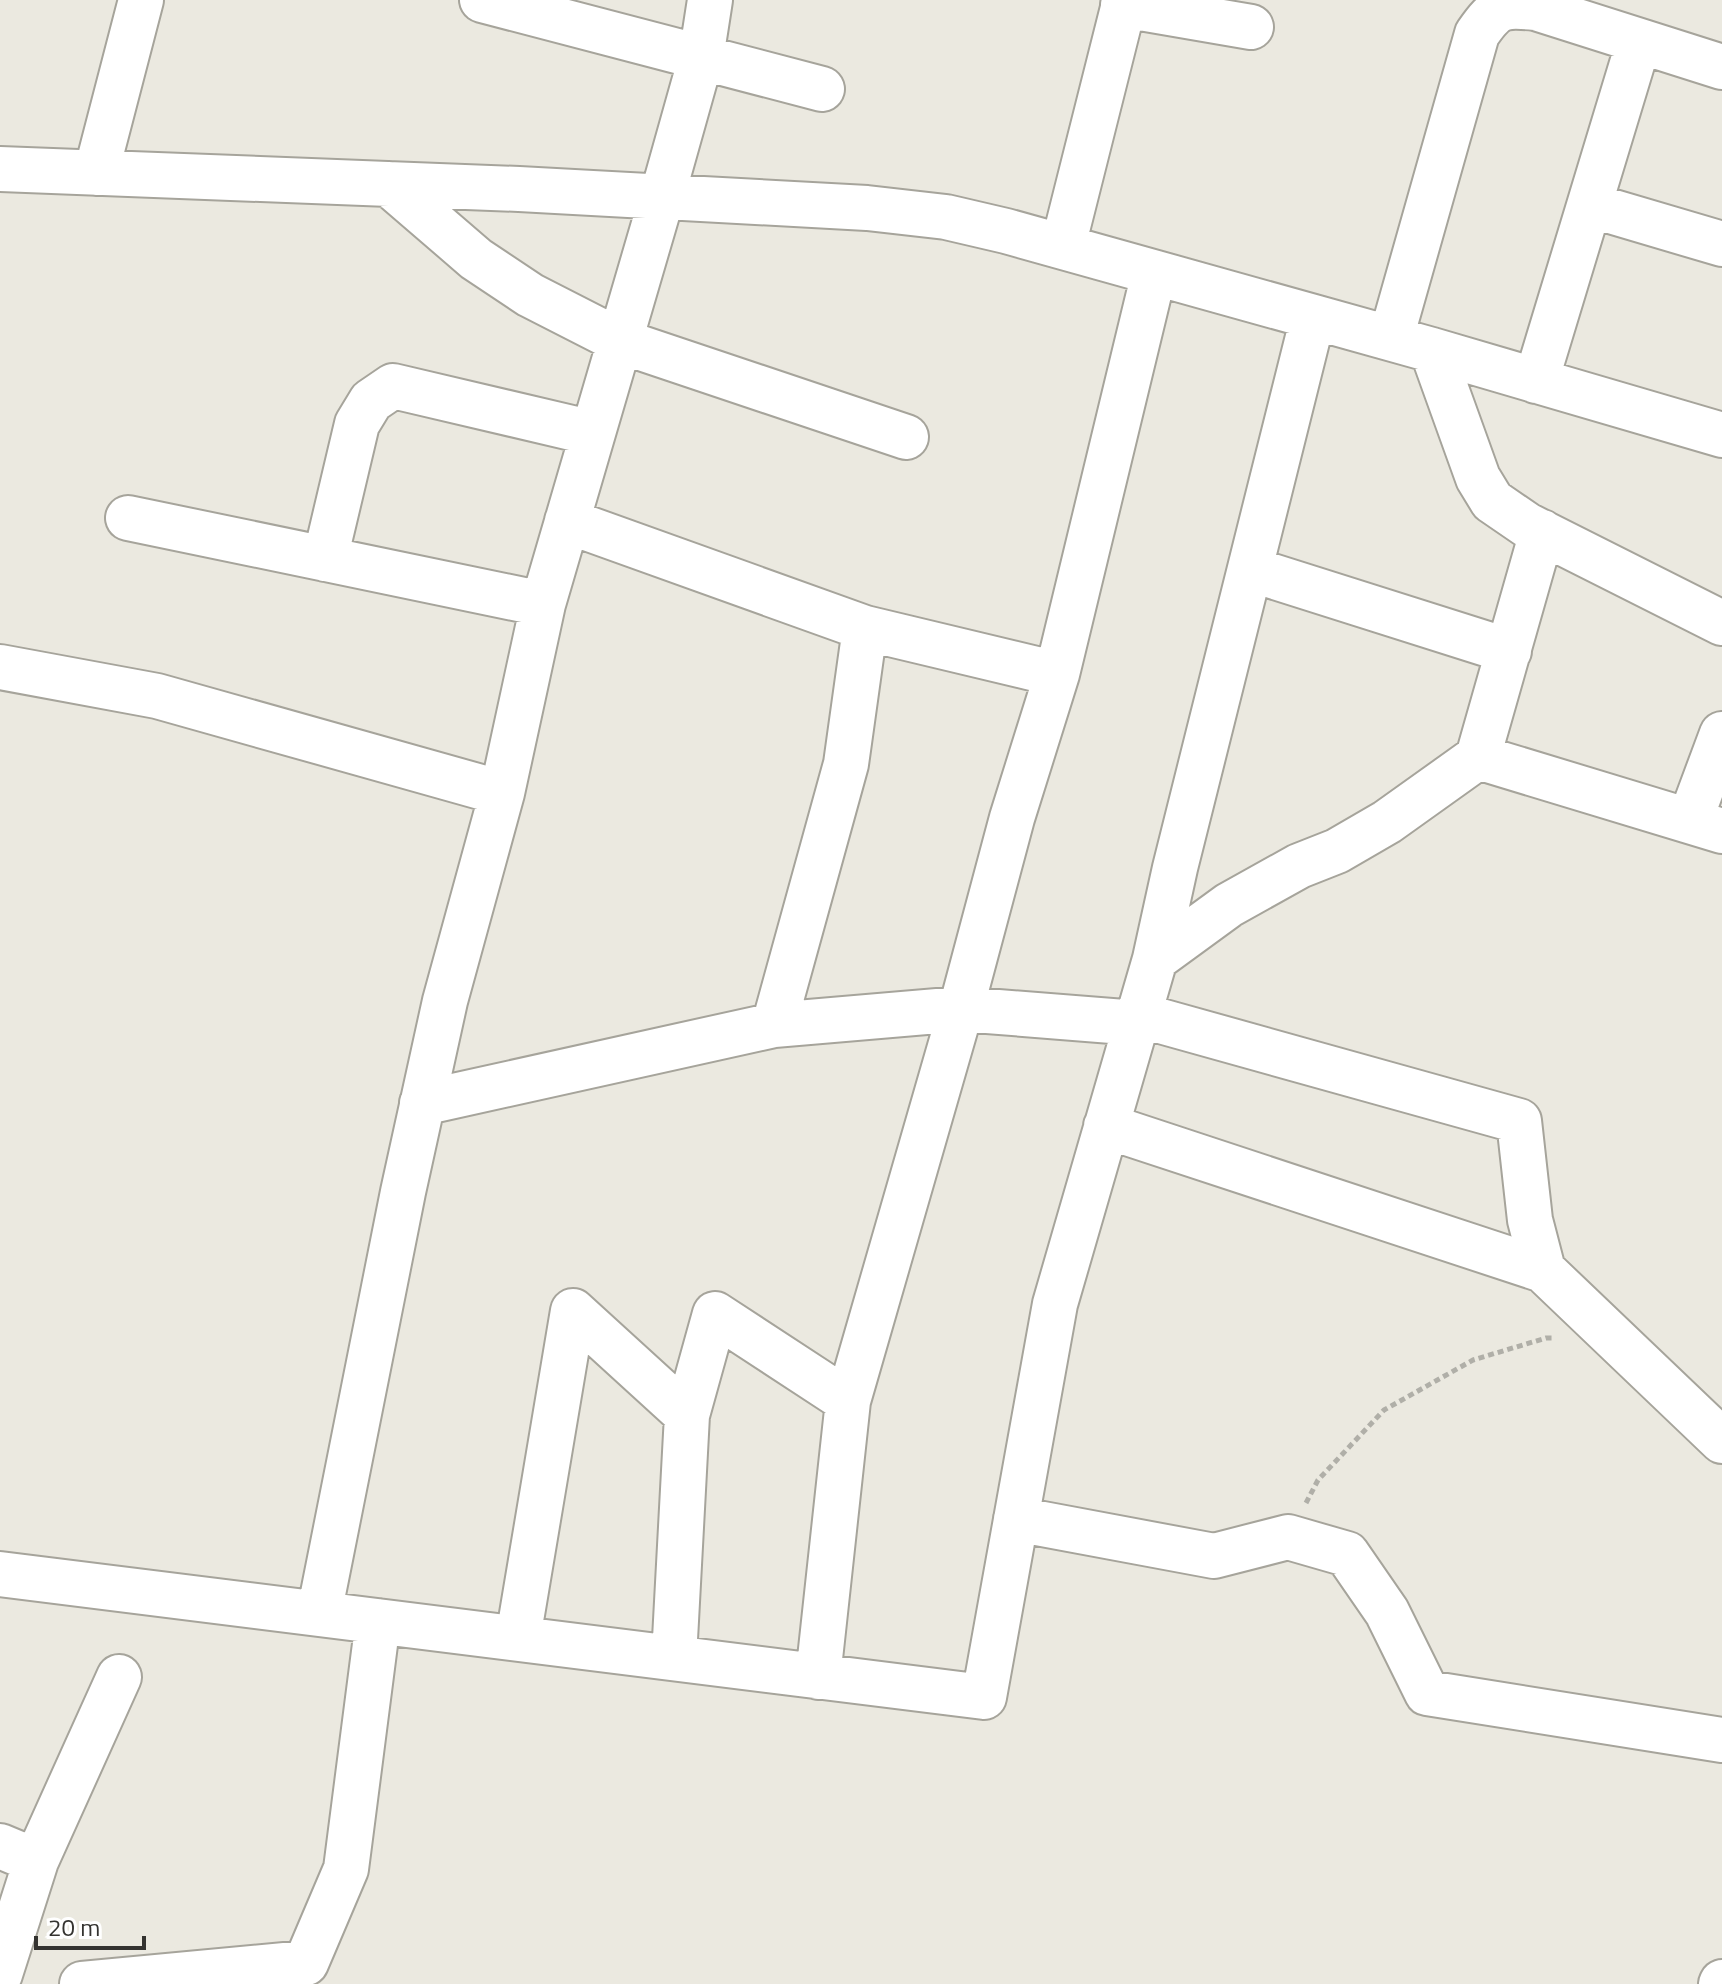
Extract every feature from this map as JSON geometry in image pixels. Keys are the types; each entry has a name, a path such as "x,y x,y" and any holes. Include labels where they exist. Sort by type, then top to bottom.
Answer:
{"street":[{"path":"96,173 141,0"},
{"path":"482,0 822,89"},
{"path":"319,1614 445,1001 502,793 543,604 701,58 710,0"},
{"path":"1063,246 1124,3 1251,27"},
{"path":"1391,338 1477,34 1477,9 1507,5 1536,8 1722,67"},
{"path":"1536,381 1639,41"},
{"path":"0,169 662,197 915,213 1063,246 1722,435"},
{"path":"389,184 486,266 530,295 620,341 906,437"},
{"path":"1590,205 1722,244"},
{"path":"818,1677 848,1401 961,1009 1012,818 1057,674 1154,273"},
{"path":"0,1574 984,1697 1055,1304 1155,959 1313,317"},
{"path":"1432,350 1478,478 1492,501 1542,532 1722,623"},
{"path":"325,559 357,424 371,401 393,386 593,433"},
{"path":"128,518 543,604"},
{"path":"567,521 865,628 1057,674"},
{"path":"1155,959 1229,905 1299,866 1337,851 1387,822 1478,757 1542,532"},
{"path":"1250,569 1509,651"},
{"path":"774,1025 846,764 865,628"},
{"path":"0,667 157,696 502,793"},
{"path":"1478,757 1706,825 1722,734"},
{"path":"422,1103 774,1025 961,1009 1138,1019 1519,1121 1530,1220 1543,1270"},
{"path":"1106,1126 1543,1270 1722,1441"},
{"path":"518,1638 573,1311 687,1415"},
{"path":"674,1658 687,1415 715,1314 848,1401"},
{"path":"1016,1519 1214,1556 1288,1537 1347,1554 1387,1612 1427,1693 1722,1740"},
{"path":"82,1984 306,1963 346,1869 378,1621"},
{"path":"0,1974 18,1854 119,1677"}],"path":[{"path":"1288,1537 1318,1480 1384,1410 1473,1360 1488,1355 1546,1338 1616,1341"}]}
